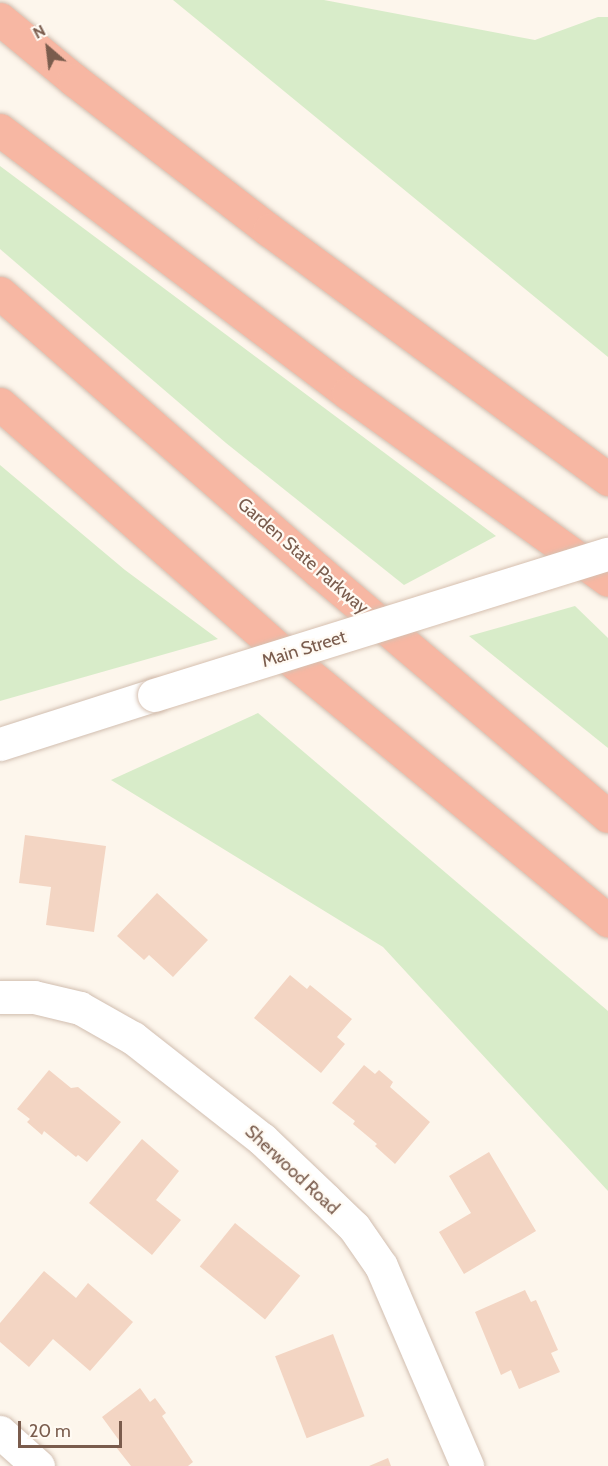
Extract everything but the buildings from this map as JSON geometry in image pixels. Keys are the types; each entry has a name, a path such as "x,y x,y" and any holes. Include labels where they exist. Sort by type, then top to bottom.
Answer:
{"highway":[{"path":"0,20 74,80 259,222 608,479"},
{"path":"0,130 348,393 608,580"},
{"name":"Garden State Parkway","path":"0,293 320,572 608,816"},
{"path":"0,404 296,664 608,920"}],"street":[{"name":"Main Street","path":"0,744 608,554"},
{"name":"Sherwood Road","path":"0,997 34,998 80,1008 133,1038 262,1139 354,1227 381,1266 467,1466"},
{"path":"0,1432 38,1466"}],"green space":[{"path":"173,0 324,0 535,40 598,17 608,17 608,357"},
{"path":"0,166 496,536 404,585 226,443 0,249"},
{"path":"0,465 125,570 218,639 0,701"},
{"path":"575,606 608,638 608,748 469,636"},
{"path":"258,713 608,1011 608,1191 383,947 111,780"}]}
